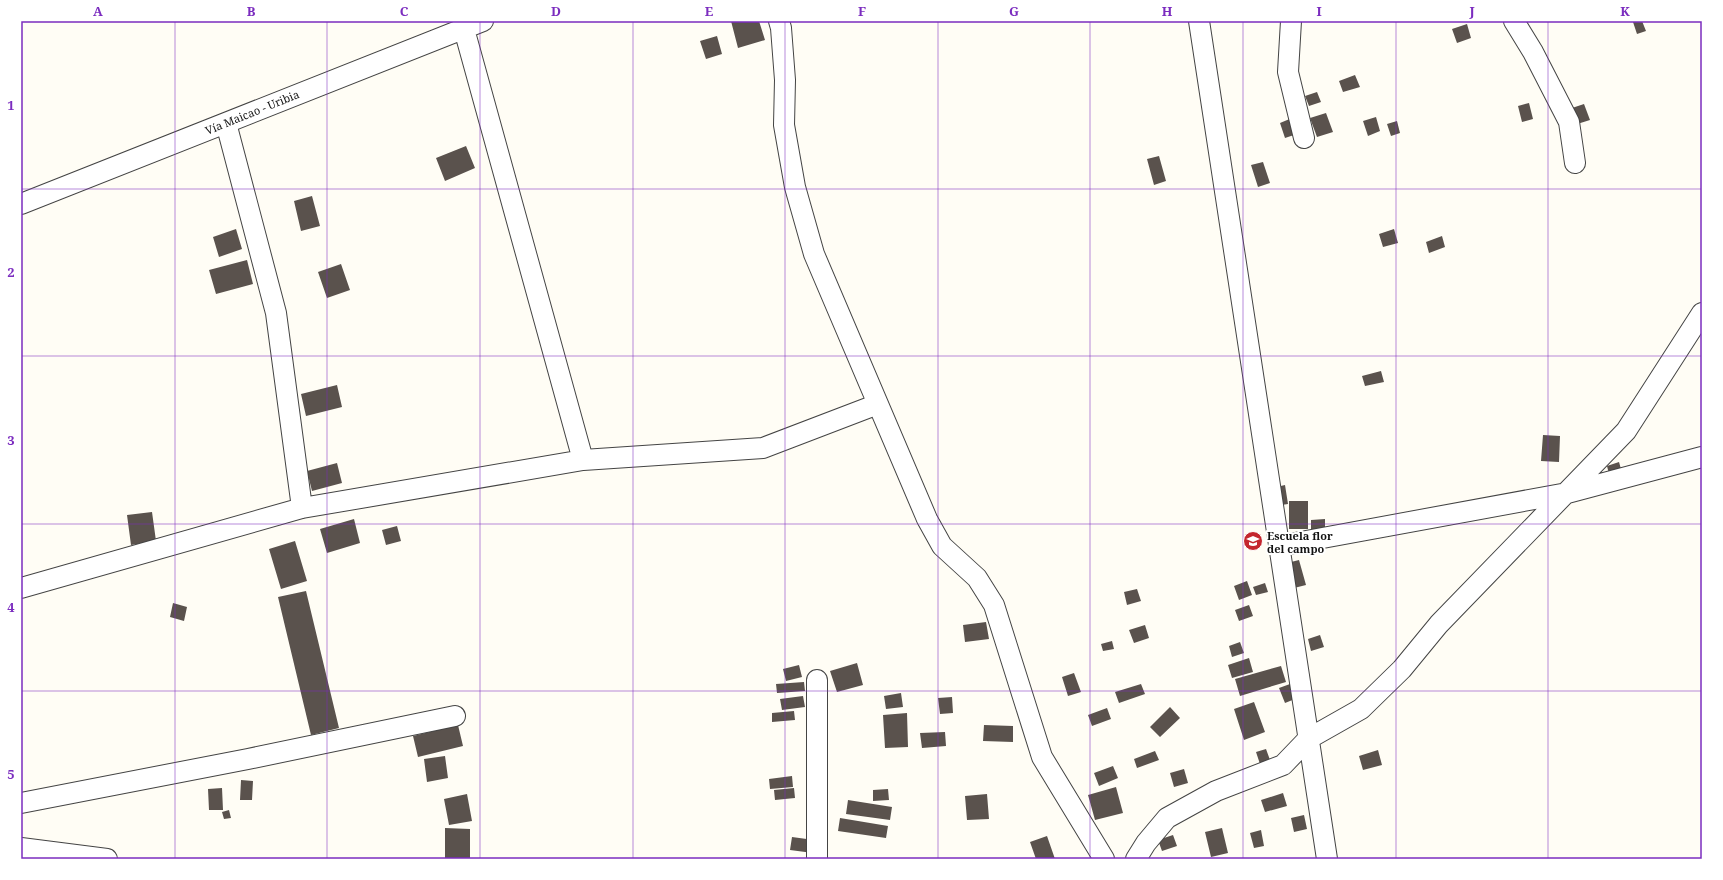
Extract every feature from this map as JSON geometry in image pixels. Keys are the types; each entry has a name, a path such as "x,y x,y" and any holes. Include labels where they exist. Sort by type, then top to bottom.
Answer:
{"street":[{"name":"Vía Maicao - Uribia","path":"21,204 483,21"},
{"path":"779,21 781,28 785,80 784,125 795,187 814,254 927,518 942,546 977,578 994,605 1042,757 1104,859"},
{"path":"1199,21 1308,739 1328,859"},
{"path":"1291,21 1288,72 1304,138"},
{"path":"1514,21 1533,52 1569,122 1575,162"},
{"path":"464,29 583,460"},
{"path":"226,123 276,313 302,508"},
{"path":"1136,859 1167,818 1216,791 1283,765 1308,739 1366,704 1402,669 1440,624 1626,430 1702,313"},
{"path":"21,588 302,508 583,460 763,448 878,404"},
{"path":"1279,546 1567,493 1702,457"},
{"path":"817,680 817,859"},
{"path":"21,804 455,716"},
{"path":"21,848 107,859"}],"building":[{"path":"731,21 759,21 765,40 738,48"},
{"path":"1642,21 1646,31 1637,34 1633,22"},
{"path":"1467,24 1471,38 1457,43 1452,29"},
{"path":"717,36 722,54 706,59 700,41"},
{"path":"1355,75 1360,87 1343,92 1339,81"},
{"path":"1317,92 1321,102 1309,106 1305,96"},
{"path":"1529,103 1533,119 1522,122 1518,106"},
{"path":"1584,104 1590,120 1574,125 1569,109"},
{"path":"1326,113 1333,132 1317,137 1310,118"},
{"path":"1376,117 1380,131 1368,136 1363,121"},
{"path":"1292,118 1297,134 1285,138 1280,123"},
{"path":"1397,121 1400,133 1391,136 1387,124"},
{"path":"466,146 475,168 445,181 436,158"},
{"path":"1159,156 1166,181 1154,185 1147,159"},
{"path":"1263,162 1270,183 1258,187 1251,165"},
{"path":"312,196 320,226 301,231 294,201"},
{"path":"236,229 242,249 219,257 213,237"},
{"path":"1394,229 1398,243 1383,247 1379,234"},
{"path":"1442,236 1445,247 1429,253 1426,242"},
{"path":"247,260 253,284 216,294 209,270"},
{"path":"341,264 350,290 327,298 318,272"},
{"path":"1381,371 1384,382 1365,386 1362,376"},
{"path":"337,385 342,407 306,416 301,394"},
{"path":"1543,435 1560,436 1559,462 1541,461"},
{"path":"1619,462 1621,469 1609,474 1607,466"},
{"path":"337,463 342,483 312,491 307,471"},
{"path":"1285,485 1288,504 1275,506 1272,488"},
{"path":"1289,501 1308,501 1308,529 1289,529"},
{"path":"152,512 156,541 131,545 127,515"},
{"path":"354,519 360,543 327,553 320,529"},
{"path":"1325,519 1325,534 1311,534 1311,520"},
{"path":"397,526 401,541 386,545 382,530"},
{"path":"295,541 307,581 281,589 269,549"},
{"path":"1299,560 1306,585 1290,589 1283,564"},
{"path":"1247,581 1252,595 1239,600 1234,586"},
{"path":"1265,583 1268,592 1256,595 1253,587"},
{"path":"1137,589 1141,601 1127,605 1124,592"},
{"path":"306,591 339,728 311,735 278,597"},
{"path":"173,603 187,607 184,621 170,617"},
{"path":"1249,605 1253,616 1239,621 1235,610"},
{"path":"986,622 989,639 965,642 963,625"},
{"path":"1145,625 1149,638 1134,643 1129,630"},
{"path":"1320,635 1324,647 1311,651 1308,639"},
{"path":"1112,641 1114,649 1103,651 1101,644"},
{"path":"1240,642 1244,653 1232,657 1229,646"},
{"path":"1249,658 1253,672 1232,678 1228,665"},
{"path":"857,663 863,685 837,692 830,671"},
{"path":"799,665 802,677 786,681 783,669"},
{"path":"1281,666 1286,682 1240,696 1235,679"},
{"path":"1074,673 1081,692 1068,696 1062,677"},
{"path":"804,682 805,691 777,693 776,684"},
{"path":"1141,684 1145,694 1119,703 1115,692"},
{"path":"1290,684 1295,699 1285,703 1279,688"},
{"path":"901,693 903,707 886,709 884,696"},
{"path":"803,696 805,707 782,710 780,699"},
{"path":"952,697 953,713 940,714 938,698"},
{"path":"1254,702 1265,732 1244,740 1234,709"},
{"path":"1170,707 1180,718 1160,737 1150,727"},
{"path":"1107,708 1111,719 1092,726 1088,715"},
{"path":"794,711 795,720 772,722 772,713"},
{"path":"907,713 908,747 885,748 883,715"},
{"path":"458,725 463,746 418,757 413,736"},
{"path":"984,725 1013,726 1013,742 983,741"},
{"path":"945,732 946,746 922,748 920,733"},
{"path":"1266,749 1270,760 1260,764 1256,752"},
{"path":"1378,750 1382,765 1363,770 1359,756"},
{"path":"1155,751 1159,760 1137,768 1134,759"},
{"path":"445,756 448,778 427,782 424,759"},
{"path":"1113,766 1118,778 1099,786 1094,773"},
{"path":"1184,769 1188,783 1174,787 1170,773"},
{"path":"792,776 793,787 770,789 769,779"},
{"path":"241,780 253,781 252,800 240,800"},
{"path":"1116,787 1123,813 1095,820 1088,795"},
{"path":"222,788 223,810 209,810 208,789"},
{"path":"794,788 795,798 775,800 774,790"},
{"path":"888,789 889,800 873,801 873,790"},
{"path":"1283,793 1287,806 1265,812 1261,800"},
{"path":"467,794 472,821 449,825 444,799"},
{"path":"987,794 989,819 967,820 965,796"},
{"path":"848,800 892,807 890,820 846,814"},
{"path":"229,810 231,818 224,819 222,812"},
{"path":"1304,815 1307,829 1294,832 1291,818"},
{"path":"840,818 888,826 886,838 838,831"},
{"path":"445,828 470,829 470,859 445,859"},
{"path":"1222,828 1228,853 1211,857 1205,832"},
{"path":"1261,830 1264,846 1254,848 1250,833"},
{"path":"1173,835 1177,846 1162,851 1158,840"},
{"path":"1047,836 1055,859 1036,859 1030,842"},
{"path":"792,837 814,840 813,853 790,850"}],"place":[{"name":"Escuela flor del campo","path":"1253,541"}]}
